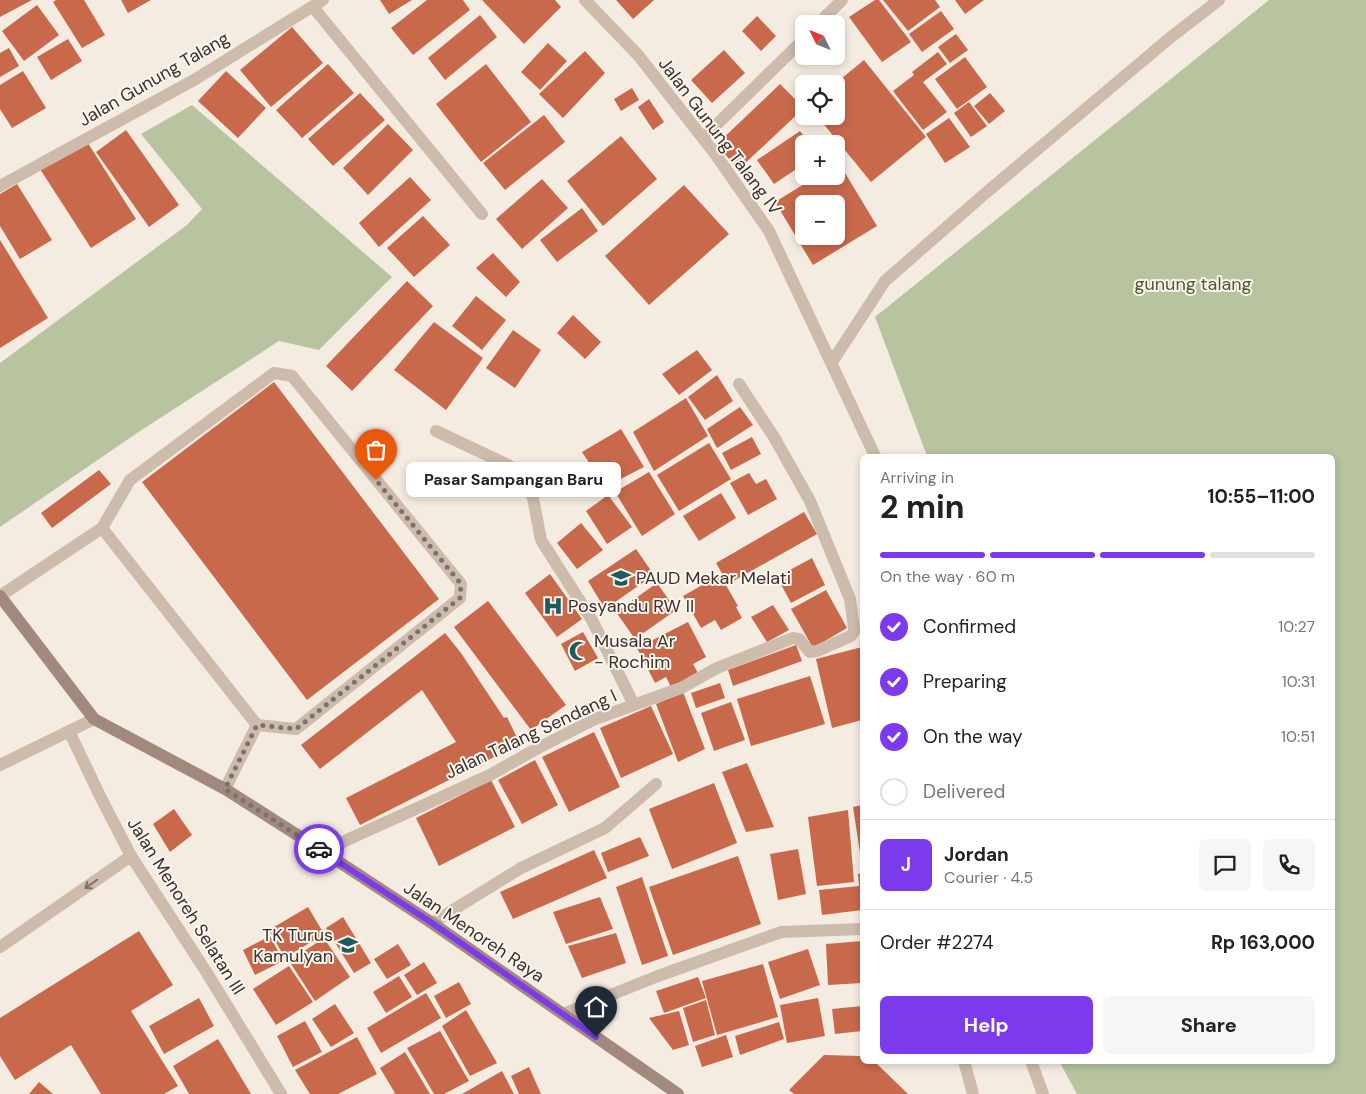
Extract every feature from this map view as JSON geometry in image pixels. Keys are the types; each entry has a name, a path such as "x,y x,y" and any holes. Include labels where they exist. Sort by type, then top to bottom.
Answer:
{"main road":[{"name":"Jalan Menoreh Raya","path":"0,596 94,719 225,789 324,852 432,923 678,1094"}],"street":[{"name":"Jalan Gunung Talang IV","path":"585,0 638,55 703,138 769,231 874,454"},
{"path":"827,15 842,0"},
{"path":"832,362 885,281 989,190 1171,37 1219,0"},
{"path":"318,4 482,214"},
{"name":"Jalan Gunung Talang","path":"0,186 194,80 318,4"},
{"path":"703,138 795,48"},
{"path":"0,596 102,528 130,480 274,373 292,376 461,584 460,598 296,729 257,725 102,528"},
{"name":"Jalan Talang Sendang I","path":"324,852 490,775 595,719 681,688 717,668 793,638 798,639 807,650 817,651 851,636 854,632 850,599 810,501 774,436 739,384"},
{"path":"436,431 508,466 525,480 532,498 541,540 592,620 634,705"},
{"path":"0,765 94,719"},
{"path":"225,789 257,725"},
{"name":"Jalan Menoreh Selatan III","path":"69,731 131,856 207,973 281,1094"},
{"path":"432,923 521,868 606,828 656,784"},
{"path":"0,947 131,856"},
{"path":"563,1014 658,976 781,932 860,929"},
{"path":"965,1064 973,1094"},
{"path":"1032,1064 1043,1094"}],"green space":[{"name":"gunung talang","path":"1269,0 1366,0 1366,1094 1077,1094 1061,1064 1335,1064 1335,454 926,454 875,317"},
{"path":"192,105 392,277 319,350 279,341 137,433 0,527 0,363 187,225 202,209 141,134"}],"building":[{"path":"0,0 32,0 0,17"},
{"path":"56,0 84,0 105,35 82,48 53,2"},
{"path":"121,0 151,0 128,13"},
{"path":"380,0 412,0 389,14"},
{"path":"427,0 463,0 470,10 413,55 391,28"},
{"path":"482,0 555,0 561,7 524,44"},
{"path":"616,0 654,0 633,19"},
{"path":"875,0 879,0 911,42 882,62 849,17"},
{"path":"883,0 935,0 940,7 908,31"},
{"path":"955,0 984,0 965,14"},
{"path":"37,5 59,35 24,61 2,31"},
{"path":"941,11 954,29 922,52 909,34"},
{"path":"480,15 497,37 445,80 428,58"},
{"path":"757,16 776,36 761,51 742,31"},
{"path":"292,27 323,63 271,107 240,70"},
{"path":"956,34 968,50 950,63 938,47"},
{"path":"68,39 82,61 51,80 37,57"},
{"path":"548,43 567,61 540,90 521,72"},
{"path":"9,48 19,66 0,77 0,53"},
{"path":"724,50 745,73 712,103 691,80"},
{"path":"585,51 605,73 563,118 539,94"},
{"path":"938,52 947,64 923,82 947,112 923,130 893,91 914,75 912,72"},
{"path":"965,57 987,87 957,109 935,79"},
{"path":"864,60 926,137 871,182 845,150 845,135 833,135 824,125 845,125 845,76"},
{"path":"328,64 354,93 302,138 276,110"},
{"path":"486,64 531,122 481,162 436,104"},
{"path":"23,71 46,108 12,128 0,109 0,85"},
{"path":"226,71 266,108 238,138 198,101"},
{"path":"780,84 795,99 795,116 739,169 716,145"},
{"path":"632,88 639,100 621,111 614,99"},
{"path":"360,93 385,120 333,166 308,139"},
{"path":"990,93 1005,111 989,124 974,106"},
{"path":"649,99 664,122 653,130 638,107"},
{"path":"969,102 987,126 971,137 954,113"},
{"path":"544,115 565,142 505,190 483,163"},
{"path":"949,118 970,147 945,163 926,134"},
{"path":"388,124 413,150 368,195 343,168"},
{"path":"126,130 179,205 149,227 96,152"},
{"path":"800,131 803,135 795,135 795,170 774,184 757,160"},
{"path":"621,136 657,179 603,226 567,181"},
{"path":"86,140 136,219 91,248 40,169"},
{"path":"845,173 877,226 813,265 801,245 845,245 845,195 795,195 795,235 775,202 802,185 845,185"},
{"path":"410,177 431,200 379,247 359,223"},
{"path":"542,179 568,208 522,249 496,219"},
{"path":"17,184 52,240 20,259 0,226 0,194"},
{"path":"684,185 729,234 649,305 605,256"},
{"path":"582,208 598,231 557,262 540,240"},
{"path":"423,216 450,245 414,277 387,248"},
{"path":"0,240 48,318 0,348"},
{"path":"493,253 520,282 506,297 476,268"},
{"path":"407,281 433,306 352,391 326,366"},
{"path":"476,296 506,320 482,350 452,326"},
{"path":"573,315 601,342 585,359 557,333"},
{"path":"434,322 483,358 446,410 394,370"},
{"path":"513,330 541,350 515,388 486,368"},
{"path":"697,350 712,370 679,395 662,374"},
{"path":"717,375 733,401 705,420 688,397"},
{"path":"274,382 439,599 307,700 142,482"},
{"path":"686,398 708,436 654,471 633,432"},
{"path":"740,407 753,425 717,448 707,429"},
{"path":"621,429 644,467 605,487 582,452"},
{"path":"752,437 761,454 731,470 722,453"},
{"path":"709,443 731,479 679,511 657,475"},
{"path":"99,470 111,484 52,528 41,513"},
{"path":"649,472 675,514 642,536 615,492"},
{"path":"749,473 756,484 766,479 777,499 748,515 730,483"},
{"path":"721,493 736,518 699,541 683,516"},
{"path":"608,495 632,527 607,544 586,511"},
{"path":"804,512 817,534 728,584 716,563"},
{"path":"581,523 603,550 577,569 557,543"},
{"name":"PAUD Mekar Melati","path":"636,549 654,575 605,609 588,581"},
{"path":"812,558 825,585 791,603 777,577"},
{"name":"Posyandu RW II","path":"550,574 582,619 557,637 525,593"},
{"path":"720,575 738,606 736,607 742,618 721,630 715,620 701,628 683,596"},
{"path":"657,583 676,610 635,639 616,612"},
{"path":"826,590 847,628 813,648 791,609"},
{"path":"488,601 566,705 531,730 454,627"},
{"path":"773,605 789,630 767,642 751,617"},
{"path":"688,622 706,657 693,664 699,675 672,689 666,677 655,683 637,648"},
{"name":"Musala Ar - Rochim","path":"583,632 598,658 575,671 561,644"},
{"path":"445,633 461,653 504,718 507,717 520,744 360,825 346,798 456,742 422,690 320,769 301,745"},
{"path":"796,645 802,661 733,686 728,670"},
{"path":"860,648 860,721 832,728 816,659"},
{"path":"810,676 825,724 751,746 737,699"},
{"path":"720,683 725,698 696,708 691,693"},
{"path":"683,692 705,749 678,762 656,704"},
{"path":"731,702 745,740 714,751 701,713"},
{"path":"651,706 673,754 621,778 600,728"},
{"path":"594,732 620,787 569,812 542,757"},
{"path":"535,760 558,805 522,824 498,780"},
{"path":"747,763 774,827 746,832 722,772"},
{"path":"491,780 515,827 439,866 416,818"},
{"path":"714,783 737,843 672,869 649,809"},
{"path":"860,805 860,852 853,807"},
{"path":"174,809 192,835 170,852 153,824"},
{"path":"848,810 854,882 817,886 808,817"},
{"path":"640,837 649,856 608,872 601,853"},
{"path":"798,849 806,894 778,900 770,854"},
{"path":"594,850 607,878 513,919 500,892"},
{"path":"738,856 761,924 673,955 649,887"},
{"path":"858,874 860,874 860,910 822,915 819,890 859,886"},
{"path":"642,877 668,956 642,965 616,887"},
{"path":"600,897 613,929 566,944 553,912"},
{"path":"308,907 324,934 285,958 269,930"},
{"name":"TK Turus Kamulyan","path":"343,917 371,963 354,973 326,928"},
{"path":"139,931 173,985 131,1011 178,1086 164,1094 101,1094 71,1045 15,1080 0,1056 0,1018"},
{"path":"616,933 626,963 582,978 568,946"},
{"path":"270,936 283,961 255,975 243,950"},
{"path":"324,938 350,977 315,1001 289,961"},
{"path":"860,941 860,983 828,985 826,944"},
{"path":"398,944 411,965 387,979 374,959"},
{"path":"808,949 820,985 780,999 768,962"},
{"path":"424,962 437,983 417,995 404,975"},
{"path":"763,964 778,1017 717,1035 702,981"},
{"path":"289,966 313,1002 276,1025 253,989"},
{"path":"399,976 412,997 386,1013 373,992"},
{"path":"698,977 706,998 664,1013 656,991"},
{"path":"459,982 471,1004 446,1018 434,996"},
{"path":"426,993 441,1018 381,1053 367,1028"},
{"path":"199,998 214,1026 164,1054 149,1026"},
{"path":"818,998 825,1036 787,1043 780,1005"},
{"path":"706,1000 715,1035 693,1042 683,1008"},
{"path":"335,1004 354,1033 331,1047 312,1019"},
{"path":"860,1006 860,1031 835,1034 832,1009"},
{"path":"466,1010 497,1063 470,1076 442,1026"},
{"path":"679,1011 689,1045 673,1050 649,1018"},
{"path":"305,1021 322,1052 293,1067 277,1036"},
{"path":"779,1022 784,1039 740,1055 735,1036"},
{"path":"440,1031 469,1081 444,1094 434,1094 407,1048"},
{"path":"726,1035 733,1057 702,1067 695,1046"},
{"path":"357,1037 377,1074 338,1094 310,1094 295,1070"},
{"path":"218,1039 251,1094 189,1094 173,1066"},
{"path":"405,1052 430,1094 393,1094 395,1093 380,1068"},
{"path":"824,1055 860,1056 860,1064 877,1064 908,1094 794,1094 789,1090"},
{"path":"529,1067 541,1094 519,1094 511,1076"},
{"path":"502,1071 514,1094 462,1094"},
{"path":"39,1082 53,1094 29,1094"}],"way so far":[{"path":"319,849 225,789 257,725 296,729 460,598 461,584 376,480"}],"place":[{"name":"Pasar Sampangan Baru","path":"376,480"},
{"name":"PAUD Mekar Melati","path":"621,578"},
{"name":"Posyandu RW II","path":"553,606"},
{"name":"Musala Ar - Rochim","path":"579,651"},
{"name":"TK Turus Kamulyan","path":"348,945"}],"route":[{"path":"319,849 432,923 596,1037"}]}
